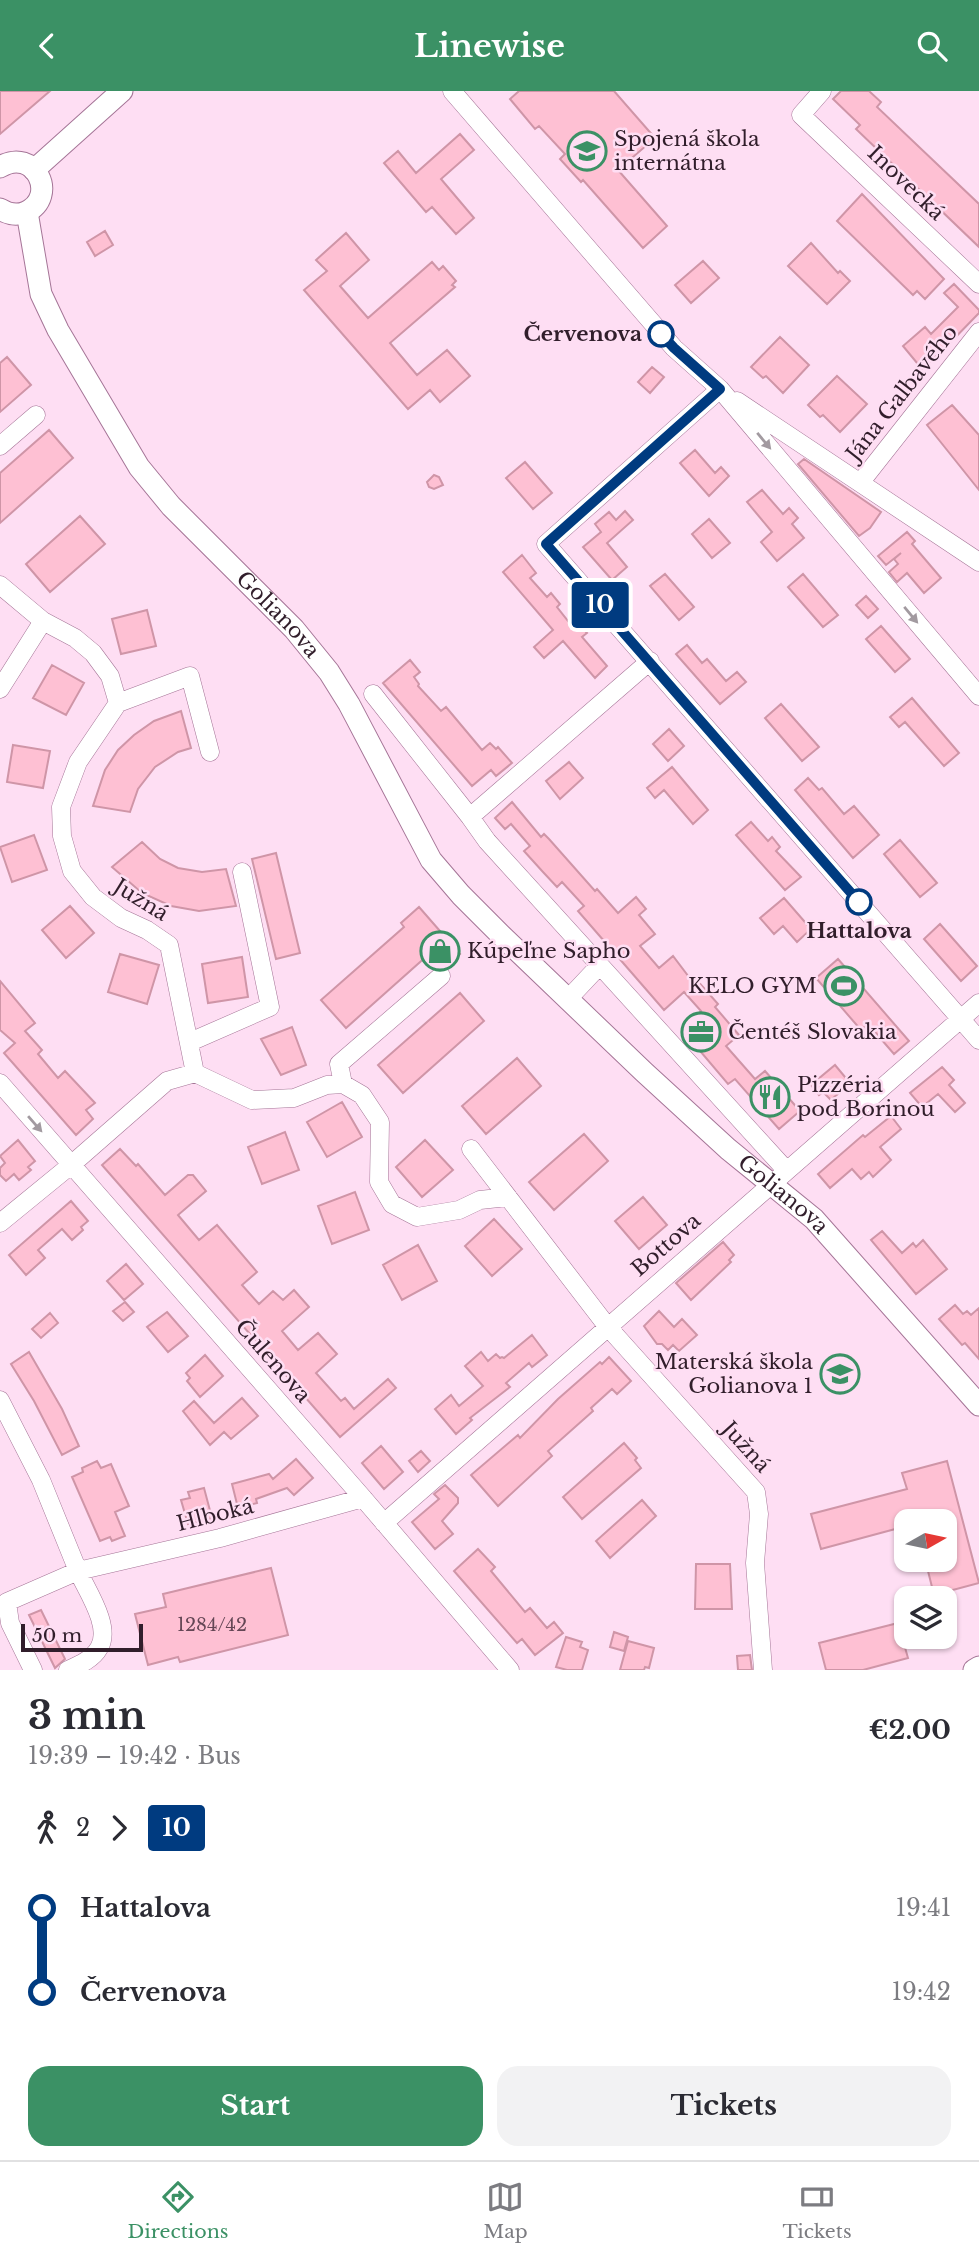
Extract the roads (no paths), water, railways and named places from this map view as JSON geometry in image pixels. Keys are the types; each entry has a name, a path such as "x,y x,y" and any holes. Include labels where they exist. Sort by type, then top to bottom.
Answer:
{"street":[{"path":"34,170 122,91"},
{"path":"452,91 674,348 720,389 979,696"},
{"name":"Inovecká","path":"822,91 801,115 979,284"},
{"path":"0,167 15,162 27,164 40,178 42,191 37,203 27,212 12,214 0,209"},
{"name":"Golianova","path":"27,212 41,294 58,330 139,467 172,506 294,629 328,672 349,704 431,860 461,895 719,1141 778,1177"},
{"name":"Jána Galbavého","path":"860,482 979,332"},
{"path":"720,389 546,544 979,1040"},
{"name":"Jána Galbavého","path":"720,389 979,562"},
{"path":"0,446 36,415"},
{"path":"0,585 43,621 75,638 93,653 110,676 118,703 190,676 210,751"},
{"path":"0,689 43,621"},
{"path":"471,817 650,661"},
{"name":"Golianova","path":"373,694 471,817 486,841 600,965 814,1219 979,1405"},
{"name":"Južná","path":"118,703 78,762 61,807 62,837 72,871 93,897 121,918 169,945 195,1073"},
{"path":"190,1042 270,1007 242,872"},
{"path":"568,999 600,965"},
{"path":"343,1084 339,1063 441,976"},
{"name":"Bottova","path":"384,1523 979,1003"},
{"path":"0,1223 167,1081 195,1073 251,1100 294,1098 327,1085 343,1084 362,1095 380,1122 379,1182 392,1204 416,1217 459,1210 480,1200 508,1197"},
{"name":"Čulenova","path":"0,1083 510,1670"},
{"name":"Južná","path":"471,1149 607,1326 756,1492 759,1514 755,1563 763,1670"},
{"path":"0,1400 40,1480 104,1626 100,1648 86,1661 68,1670"},
{"name":"Hlboká","path":"33,1670 10,1623 7,1602 78,1571 220,1538 363,1498"},
{"path":"974,1670 979,1667"}],"place":[{"name":"Spojená škola internátna","path":"587,151"},
{"name":"Červenova","path":"661,334"},
{"name":"Hattalova","path":"859,902"},
{"name":"Kúpeľne Sapho","path":"440,951"},
{"name":"KELO GYM","path":"844,986"},
{"name":"Čentéš Slovakia","path":"701,1032"},
{"name":"Pizzéria pod Borinou","path":"770,1097"},
{"name":"Materská škola Golianova 1","path":"840,1374"}]}
